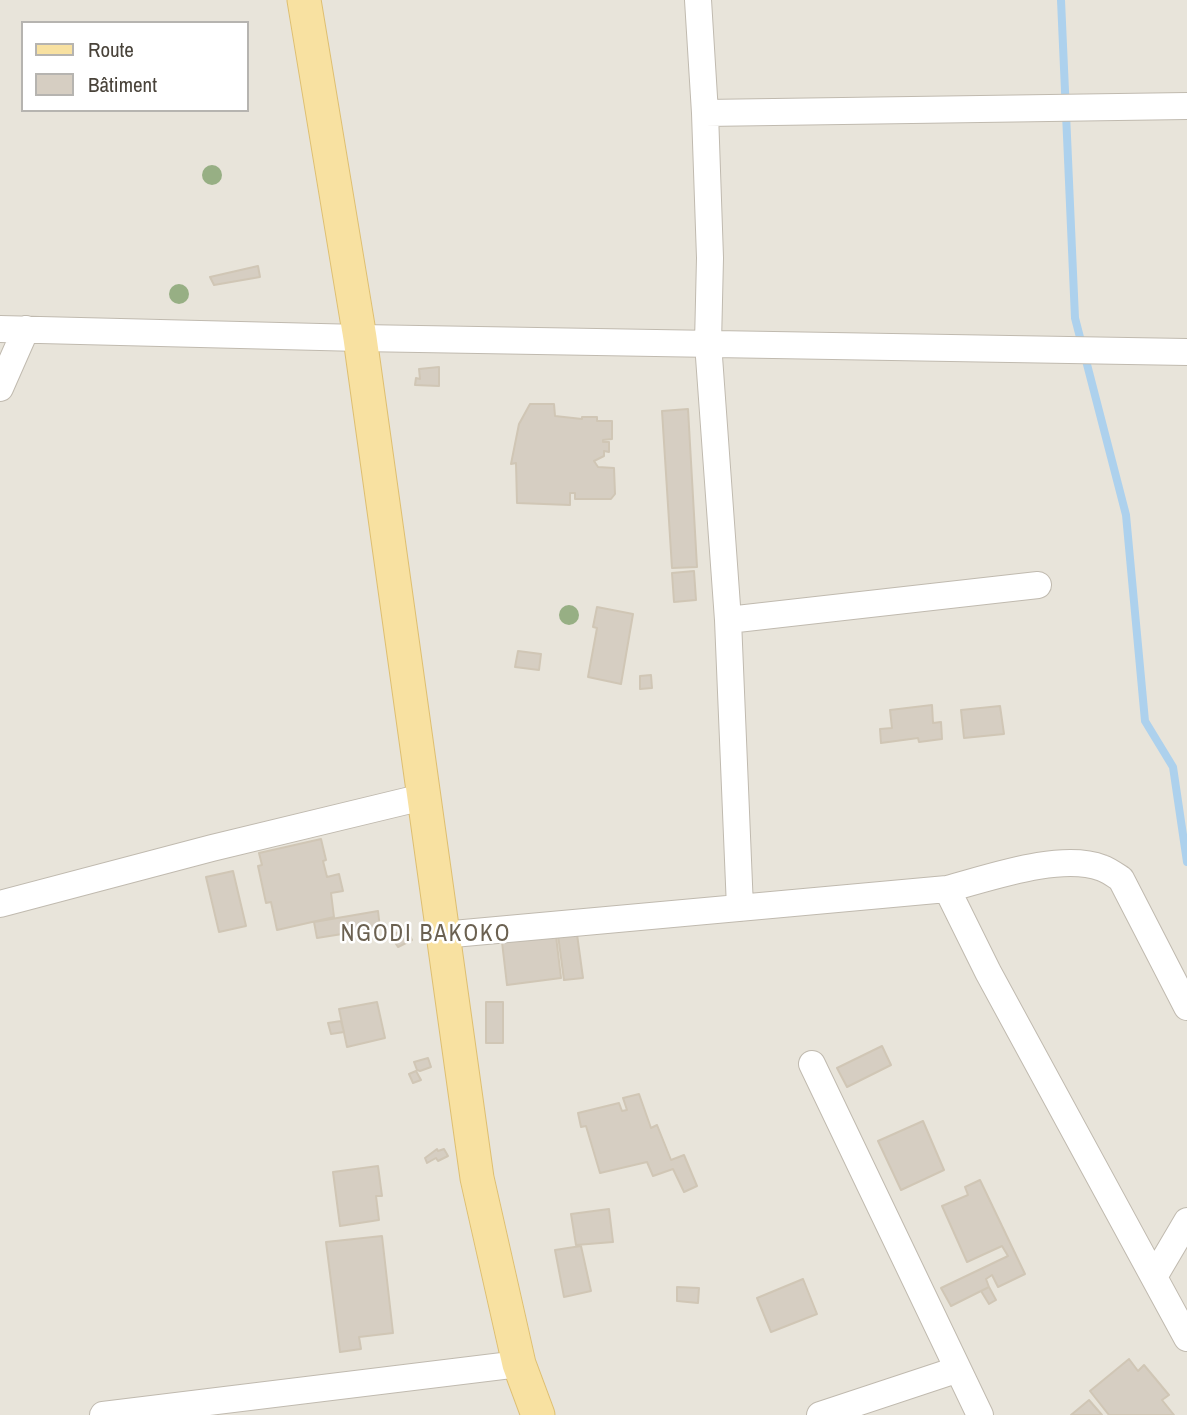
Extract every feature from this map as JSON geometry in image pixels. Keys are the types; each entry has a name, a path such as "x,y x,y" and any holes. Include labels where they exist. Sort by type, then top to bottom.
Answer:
{"main road":[{"path":"304,0 360,338 477,1178 519,1364 538,1415"}],"street":[{"path":"698,0 710,258 708,343 728,620 740,908"},
{"path":"705,113 1187,106"},
{"path":"0,388 13,329 360,338 1187,352"},
{"path":"728,620 1038,585"},
{"path":"0,904 212,848 423,797"},
{"path":"442,935 947,889 1044,865 1069,863 1101,867 1121,879 1187,1007"},
{"path":"947,889 988,972 1187,1338"},
{"path":"812,1064 980,1415"},
{"path":"1154,1277 1187,1221"},
{"path":"103,1415 164,1412 519,1364"},
{"path":"820,1415 957,1370"}],"shaded area":[{"path":"0,0 1187,0 1187,1415 0,1415"}],"building":[{"path":"258,266 260,277 214,285 210,277"},
{"path":"439,367 439,386 415,385 416,378 420,379 419,369"},
{"path":"530,404 554,404 555,416 582,419 597,417 597,421 612,421 612,439 603,440 609,442 609,452 604,451 604,456 594,461 598,467 614,468 615,494 611,499 575,499 575,493 570,493 570,505 517,503 516,463 511,464 519,424"},
{"path":"688,409 697,567 672,568 662,411"},
{"path":"694,571 696,600 674,602 672,573"},
{"path":"597,607 633,614 621,684 588,677 597,628 593,627"},
{"path":"518,651 541,654 539,670 515,667"},
{"path":"651,675 652,688 640,689 640,676"},
{"path":"932,705 933,723 941,722 942,739 919,742 918,738 881,743 880,729 892,728 890,710"},
{"path":"1000,706 1004,734 964,738 961,710"},
{"path":"321,839 327,877 339,874 343,891 331,893 334,917 277,930 271,902 266,903 258,866 262,865 259,853"},
{"path":"233,871 246,926 219,932 206,877"},
{"path":"378,911 380,928 317,938 314,922"},
{"path":"576,927 583,978 564,980 558,935"},
{"path":"406,928 412,940 398,947 391,936"},
{"path":"556,936 561,978 507,985 502,942"},
{"path":"377,1002 385,1038 347,1047 339,1009"},
{"path":"486,1002 503,1002 503,1043 486,1043"},
{"path":"341,1021 344,1032 331,1034 328,1023"},
{"path":"882,1046 891,1065 847,1087 837,1068"},
{"path":"428,1058 431,1067 417,1070 414,1062"},
{"path":"416,1071 421,1080 413,1083 409,1074"},
{"path":"639,1094 651,1128 657,1125 671,1160 684,1155 697,1186 684,1192 673,1169 653,1176 647,1162 600,1173 586,1126 581,1127 578,1113 619,1103 622,1111 627,1110 623,1098"},
{"path":"923,1121 944,1170 901,1190 878,1141"},
{"path":"437,1149 444,1149 448,1156 427,1163 425,1158"},
{"path":"378,1166 382,1196 376,1196 379,1220 340,1226 333,1172"},
{"path":"980,1180 1025,1274 998,1287 992,1275 986,1279 989,1287 951,1306 941,1288 1008,1256 1002,1246 967,1262 942,1206 968,1195 965,1187"},
{"path":"609,1209 613,1242 576,1245 571,1214"},
{"path":"382,1236 393,1333 359,1337 361,1349 340,1352 326,1242"},
{"path":"581,1246 591,1291 564,1297 555,1250"},
{"path":"803,1279 817,1314 771,1332 757,1298"},
{"path":"677,1287 699,1288 698,1303 677,1301"},
{"path":"989,1287 996,1300 989,1304 981,1291"},
{"path":"1129,1359 1138,1371 1144,1365 1169,1395 1162,1400 1174,1415 1109,1415 1090,1391"},
{"path":"1089,1400 1102,1415 1071,1415"}],"waterway":[{"path":"1061,0 1075,318 1126,515 1145,721 1173,767 1187,862"}],"district":[{"name":"NGODI BAKOKO","path":"426,935"}]}
